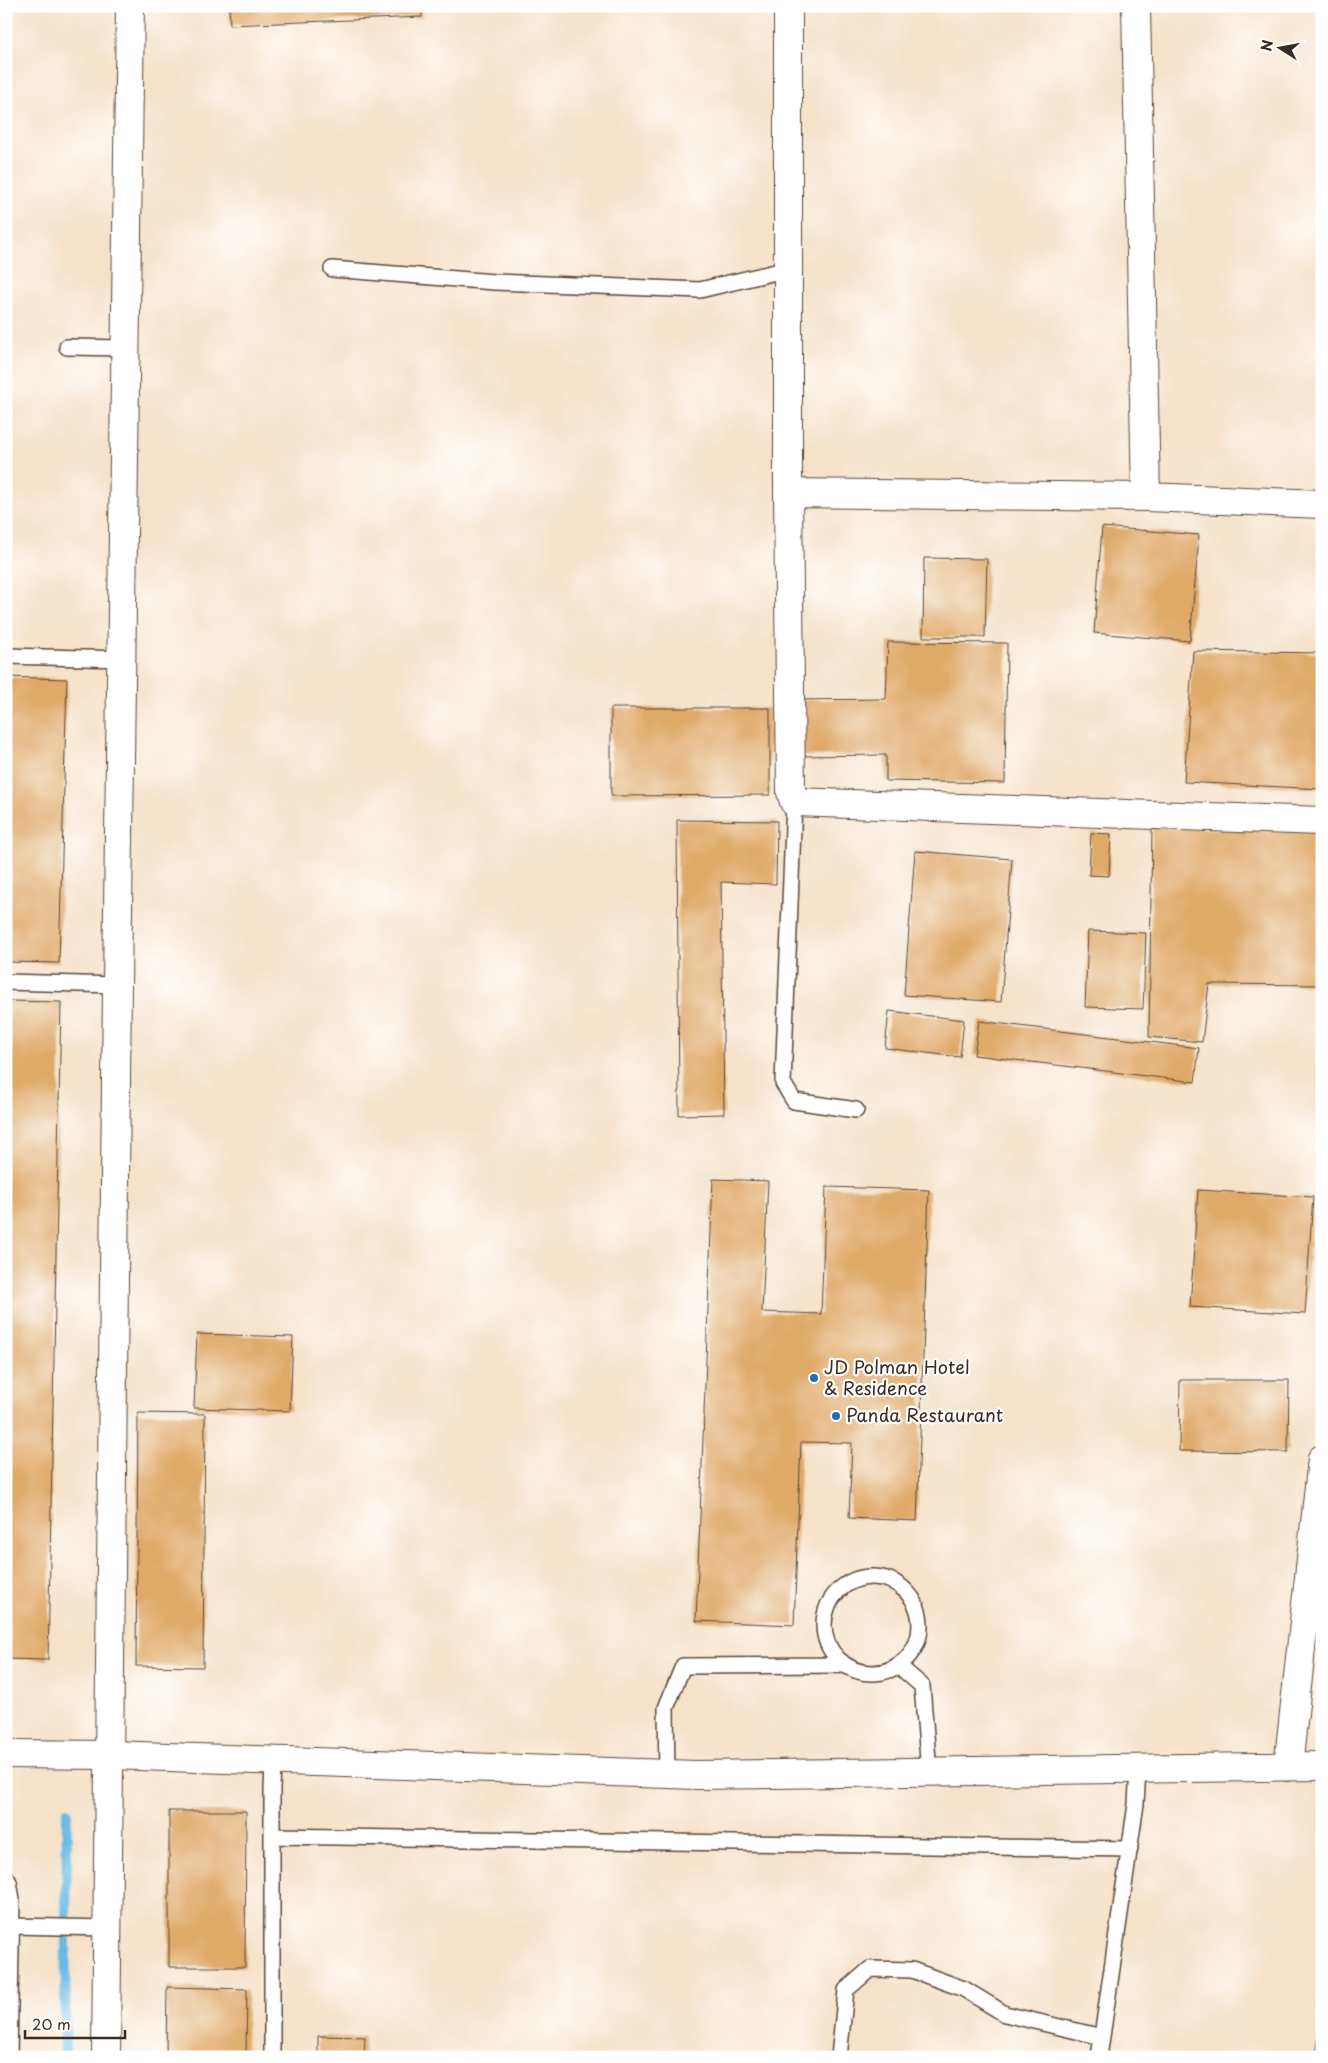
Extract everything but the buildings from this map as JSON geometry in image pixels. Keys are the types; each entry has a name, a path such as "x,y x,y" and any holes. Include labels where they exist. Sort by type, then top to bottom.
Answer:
{"street":[{"path":"106,2057 98,1928 110,1755 117,985 130,6"},
{"path":"788,6 788,493 791,792 794,802 1322,821"},
{"path":"1136,6 1146,497"},
{"path":"788,493 1146,497 1322,504"},
{"path":"1288,1767 1322,1459"},
{"path":"6,1754 110,1755 667,1774 1322,1766"}],"lane":[{"path":"332,269 494,282 700,290 788,269"},
{"path":"68,347 126,348"},
{"path":"6,656 122,659"},
{"path":"794,802 783,1083 794,1101 856,1110"},
{"path":"6,982 117,985"},
{"path":"667,1774 666,1708 684,1666 843,1665 871,1674 886,1672 899,1666 911,1655 918,1641 921,1625 919,1609 912,1596 899,1584 884,1578 867,1576 851,1581 838,1591 828,1604 824,1620 825,1637 832,1652 843,1665"},
{"path":"899,1666 922,1686 929,1772"},
{"path":"272,2057 273,1761"},
{"path":"1099,2057 1130,1849 1138,1769"},
{"path":"272,1836 1130,1849"},
{"path":"6,1877 10,1882 12,1899 9,2057"},
{"path":"12,1926 98,1928"},
{"path":"839,2057 846,1990 870,1968 912,1970 964,1989 1004,2014 1102,2036"}],"waterway":[{"path":"65,2057 67,1812"}],"place":[{"name":"JD Polman Hotel & Residence","path":"814,1378"},
{"name":"Panda Restaurant","path":"836,1416"}]}
